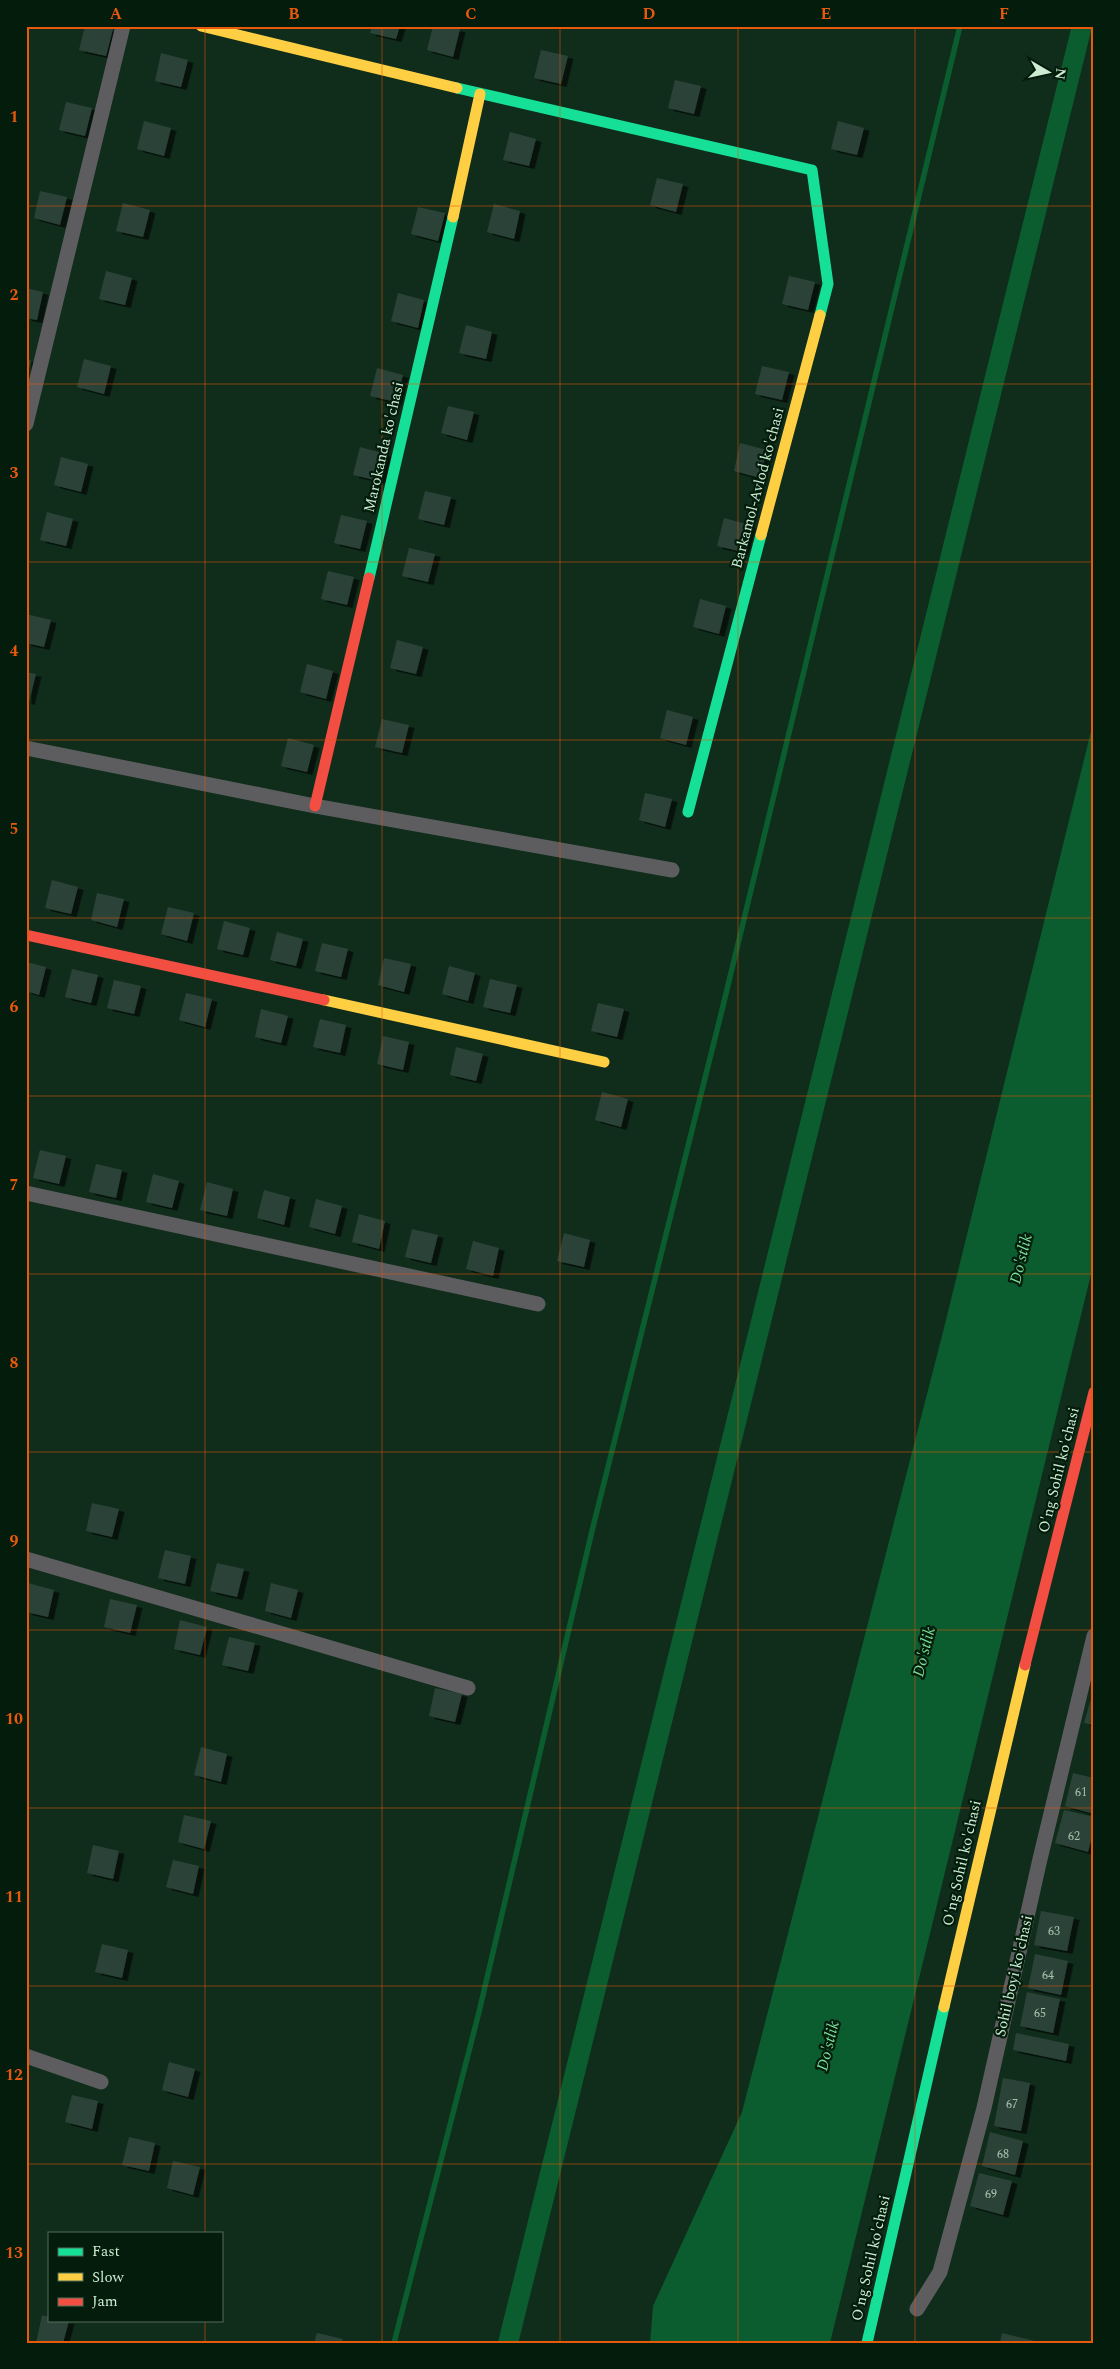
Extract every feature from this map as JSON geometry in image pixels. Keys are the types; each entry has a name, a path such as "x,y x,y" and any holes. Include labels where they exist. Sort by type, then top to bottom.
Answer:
{"street":[{"path":"26,424 124,26"},
{"path":"201,26 480,94"},
{"name":"Barkamol-Avlod ko'chasi","path":"480,94 812,170 828,284 688,812"},
{"name":"Marokanda ko'chasi","path":"315,806 430,319 480,94"},
{"path":"26,748 315,806 672,870"},
{"path":"26,935 604,1062"},
{"path":"26,1194 538,1304"},
{"name":"O'ng Sohil ko'chasi","path":"867,2343 999,1770 1094,1392"},
{"path":"26,1559 468,1688"},
{"name":"Sohil boyi ko'chasi","path":"917,2309 940,2272 984,2108 1040,1859 1094,1636"},
{"path":"26,2056 101,2082"}],"water":[{"name":"Do'stlik","path":"1094,719 1094,1262 830,2343 650,2343 653,2306 742,2112 943,1332"}],"building":[{"path":"85,26 113,29 106,56 79,50"},
{"path":"372,26 400,26 396,39 370,33"},
{"path":"433,26 460,29 453,57 427,50"},
{"path":"541,50 568,56 561,84 534,78"},
{"path":"161,53 188,60 181,87 155,81"},
{"path":"675,80 701,86 694,114 668,108"},
{"path":"66,102 92,108 85,136 59,130"},
{"path":"144,121 171,128 164,156 137,149"},
{"path":"838,121 864,128 857,155 831,149"},
{"path":"510,132 536,139 529,166 503,160"},
{"path":"657,178 683,184 676,212 650,205"},
{"path":"40,191 67,197 60,225 34,218"},
{"path":"123,203 150,210 143,237 116,231"},
{"path":"494,204 520,211 514,239 487,232"},
{"path":"418,207 445,213 438,241 411,234"},
{"path":"106,271 132,278 125,305 99,299"},
{"path":"789,276 815,282 808,310 782,304"},
{"path":"26,288 43,292 37,320 26,318"},
{"path":"398,293 424,300 418,328 391,321"},
{"path":"466,325 492,332 486,359 459,353"},
{"path":"26,359 31,360 27,379 26,379"},
{"path":"84,359 111,366 104,394 77,387"},
{"path":"762,366 789,372 782,400 755,394"},
{"path":"377,368 403,375 396,402 370,396"},
{"path":"448,406 474,412 467,440 441,433"},
{"path":"740,443 767,450 760,478 734,471"},
{"path":"360,447 386,454 379,481 353,475"},
{"path":"61,457 88,464 81,492 54,485"},
{"path":"425,491 451,497 444,525 418,519"},
{"path":"47,512 73,519 66,546 40,540"},
{"path":"341,515 367,521 360,549 334,543"},
{"path":"724,518 750,525 743,552 717,546"},
{"path":"409,548 435,554 428,582 402,576"},
{"path":"328,571 354,577 347,605 321,599"},
{"path":"700,599 726,606 719,634 693,627"},
{"path":"26,614 51,620 44,647 26,643"},
{"path":"397,640 423,647 416,674 390,668"},
{"path":"307,664 333,671 326,699 300,692"},
{"path":"26,672 36,674 29,702 26,701"},
{"path":"667,710 693,717 686,745 660,738"},
{"path":"382,719 409,725 402,753 375,747"},
{"path":"288,738 314,745 307,772 281,766"},
{"path":"645,793 672,799 665,827 639,820"},
{"path":"52,880 78,887 71,914 45,908"},
{"path":"97,893 124,899 117,927 91,920"},
{"path":"168,907 194,913 187,941 161,934"},
{"path":"224,921 250,928 243,955 217,949"},
{"path":"277,932 303,939 296,966 270,960"},
{"path":"322,943 348,949 341,977 315,971"},
{"path":"384,958 411,964 404,992 378,985"},
{"path":"26,962 46,967 39,995 26,991"},
{"path":"449,966 475,973 468,1001 442,994"},
{"path":"72,969 98,975 91,1003 65,997"},
{"path":"490,979 517,985 510,1013 483,1007"},
{"path":"114,980 141,986 134,1014 107,1008"},
{"path":"186,993 212,999 205,1027 179,1020"},
{"path":"598,1003 624,1009 617,1037 591,1031"},
{"path":"261,1009 288,1016 281,1043 255,1037"},
{"path":"320,1019 346,1025 340,1053 313,1047"},
{"path":"383,1036 409,1042 403,1070 377,1064"},
{"path":"456,1047 483,1054 476,1081 450,1075"},
{"path":"602,1092 628,1099 621,1127 595,1120"},
{"path":"40,1150 66,1156 59,1184 33,1178"},
{"path":"96,1164 122,1170 116,1198 89,1192"},
{"path":"153,1174 179,1181 172,1208 146,1202"},
{"path":"207,1182 233,1189 227,1216 200,1210"},
{"path":"264,1190 290,1197 284,1225 257,1218"},
{"path":"316,1199 342,1206 335,1234 309,1227"},
{"path":"359,1214 385,1221 379,1249 352,1242"},
{"path":"412,1229 438,1235 431,1263 405,1257"},
{"path":"564,1233 590,1240 584,1267 557,1261"},
{"path":"473,1241 499,1248 493,1276 466,1269"},
{"path":"92,1503 119,1509 112,1537 86,1531"},
{"path":"165,1550 191,1556 185,1584 158,1578"},
{"path":"217,1563 244,1569 237,1597 210,1591"},
{"path":"28,1583 54,1590 48,1617 26,1612"},
{"path":"271,1583 298,1590 291,1618 265,1611"},
{"path":"110,1599 137,1605 130,1633 104,1627"},
{"path":"180,1620 207,1627 200,1655 174,1649"},
{"path":"229,1637 255,1643 248,1671 222,1665"},
{"path":"435,1688 462,1694 455,1722 429,1716"},
{"path":"1091,1699 1094,1700 1094,1725 1084,1723"},
{"path":"201,1747 227,1754 221,1782 194,1775"},
{"path":"1073,1773 1094,1778 1094,1814 1065,1806"},
{"path":"1064,1810 1094,1817 1094,1829 1088,1852 1055,1843"},
{"path":"184,1815 211,1821 204,1849 178,1842"},
{"path":"93,1845 119,1851 113,1879 87,1873"},
{"path":"173,1860 199,1866 193,1894 166,1887"},
{"path":"1041,1911 1074,1917 1067,1951 1034,1945"},
{"path":"102,1944 128,1950 122,1978 95,1972"},
{"path":"1035,1954 1068,1961 1061,1995 1028,1988"},
{"path":"1027,1992 1060,1999 1053,2033 1020,2026"},
{"path":"1016,2033 1069,2044 1066,2061 1013,2050"},
{"path":"169,2062 195,2069 188,2097 162,2090"},
{"path":"1003,2078 1030,2083 1021,2131 994,2126"},
{"path":"72,2095 98,2101 92,2129 65,2122"},
{"path":"990,2132 1023,2141 1015,2175 982,2166"},
{"path":"129,2137 155,2143 149,2171 122,2165"},
{"path":"173,2161 200,2167 193,2195 167,2188"},
{"path":"979,2173 1012,2181 1003,2215 970,2206"},
{"path":"42,2315 48,2317 48,2322 69,2322 63,2343 36,2343"},
{"path":"317,2333 343,2339 342,2343 314,2343"},
{"path":"1002,2333 1035,2341 1035,2343 1000,2343"}],"waterway":[{"path":"394,2343 479,2012 592,1531 722,1010 960,26"},
{"path":"508,2343 1082,26"}],"traffic: fast":[{"path":"457,88 812,170 828,284 820,315"},
{"path":"369,578 453,217"},
{"path":"688,812 761,535"},
{"path":"867,2343 944,2007"}],"traffic: slow":[{"path":"201,26 457,88"},
{"path":"453,217 480,94"},
{"path":"761,535 820,315"},
{"path":"324,1000 604,1062"},
{"path":"944,2007 1025,1665"}],"traffic: jam":[{"path":"315,806 369,578"},
{"path":"26,935 324,1000"},
{"path":"1025,1665 1094,1392"}]}
